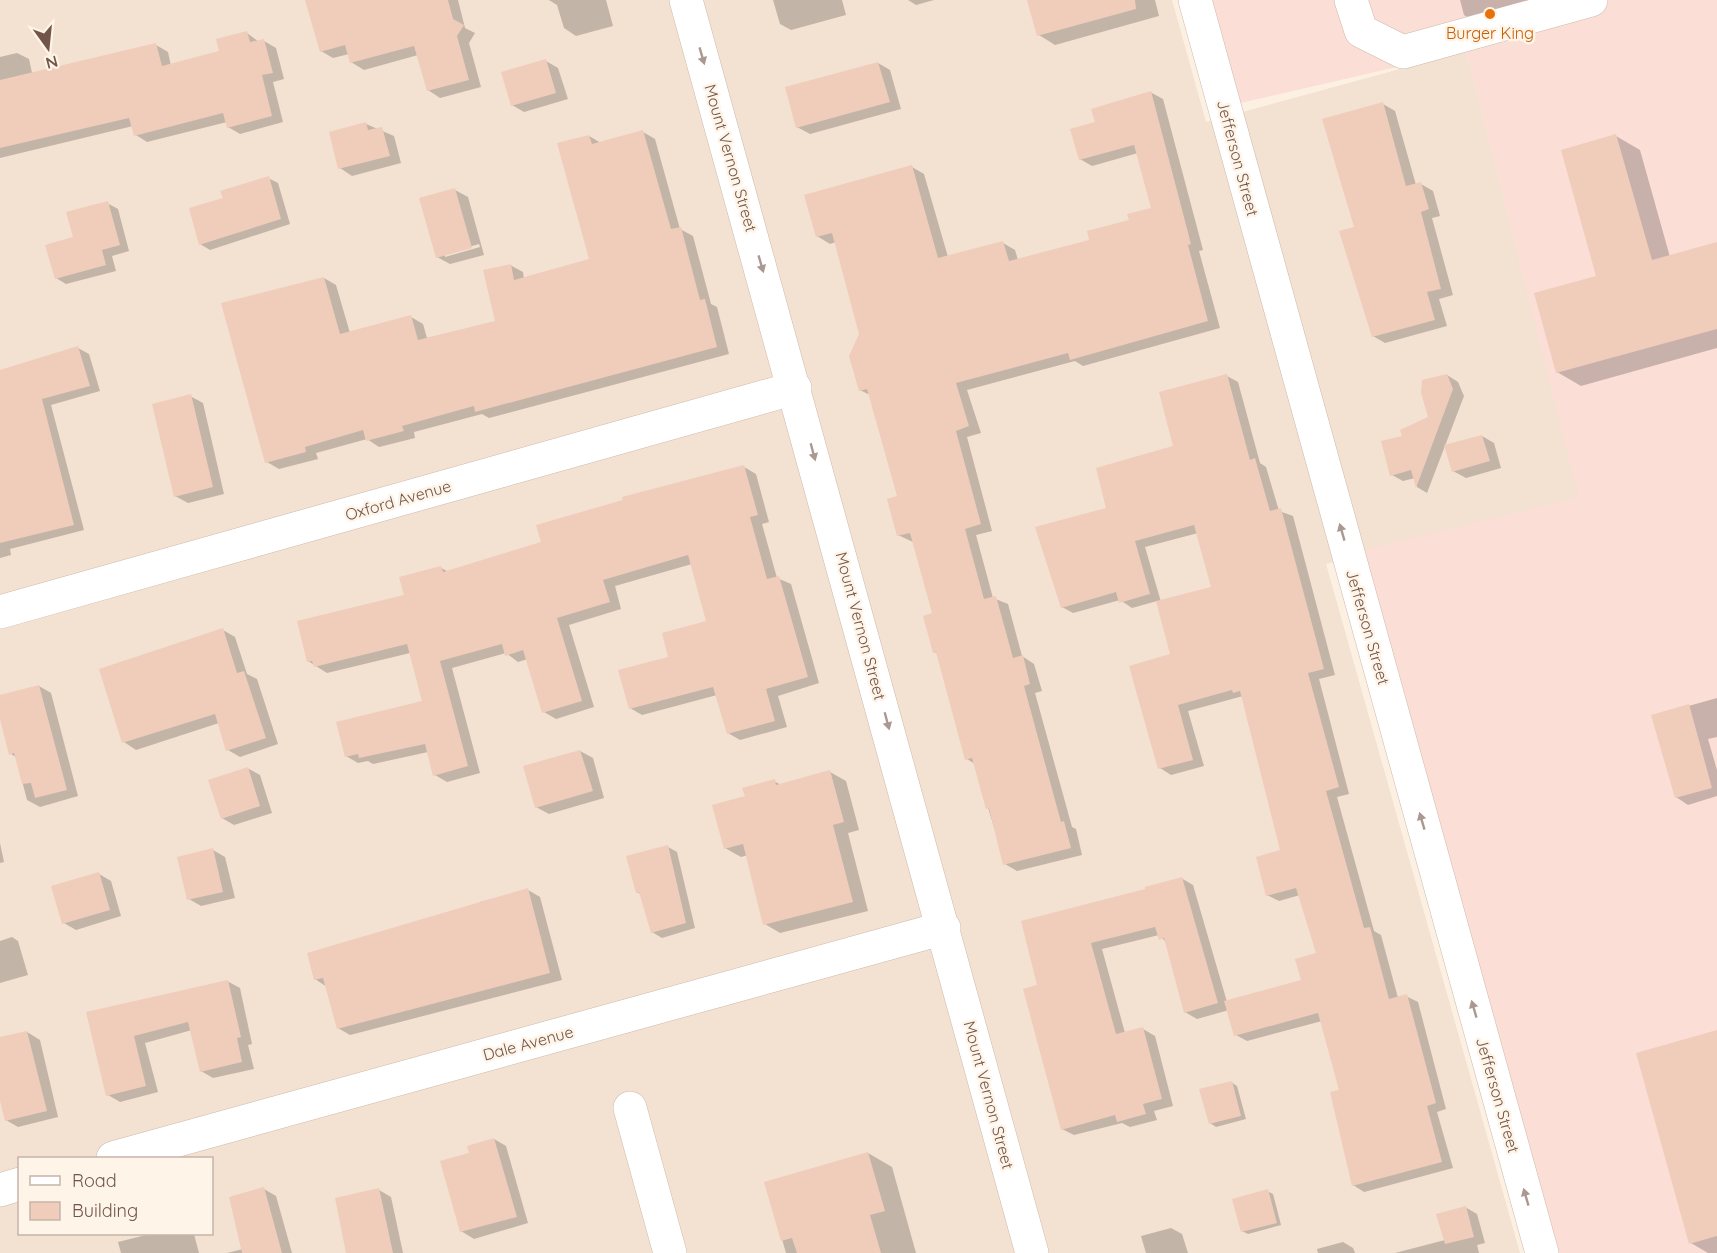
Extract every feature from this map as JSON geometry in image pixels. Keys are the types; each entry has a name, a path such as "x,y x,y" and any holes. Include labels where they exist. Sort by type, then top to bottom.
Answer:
{"street":[{"name":"Mount Vernon Street","path":"687,0 1032,1253"},
{"name":"Jefferson Street","path":"1195,0 1542,1253"},
{"path":"1351,0 1361,31 1402,52 1591,0"},
{"name":"Oxford Avenue","path":"0,612 795,388"},
{"name":"Dale Avenue","path":"117,1157 944,928"},
{"path":"630,1108 670,1253"},
{"path":"0,1190 18,1186"}],"shaded area":[{"path":"0,0 1172,0 1206,122 1466,51 1579,497 1326,564 1520,1253 0,1253"},
{"path":"1195,0 1717,0 1717,1253 1542,1253 1348,554 1578,497 1466,51 1223,107"}],"building":[{"path":"305,0 448,0 453,19 464,25 457,36 469,80 427,91 414,46 350,63 345,45 320,52"},
{"path":"1027,0 1135,0 1136,9 1037,36"},
{"path":"247,31 250,42 264,39 273,73 262,75 272,116 227,128 223,113 134,136 129,118 0,148 0,80 156,43 162,66 219,51 216,39"},
{"path":"546,59 556,93 511,106 501,72"},
{"path":"878,62 890,102 796,128 785,87"},
{"path":"1151,91 1191,244 1188,245 1208,321 1070,360 1068,353 956,383 969,426 956,431 981,524 965,529 984,599 996,596 1013,658 1023,655 1030,684 1024,686 1061,822 1064,821 1071,848 1003,865 989,808 986,809 972,758 965,760 936,652 933,653 923,616 932,613 910,533 897,536 887,499 897,496 867,389 859,391 849,356 859,334 832,233 816,237 804,195 912,165 938,258 1003,241 1009,261 1089,240 1087,231 1129,220 1127,214 1151,208 1134,145 1079,160 1070,129 1095,122 1091,109"},
{"path":"1383,102 1406,186 1421,182 1429,209 1421,212 1441,289 1427,292 1435,320 1372,337 1339,231 1354,227 1322,119"},
{"path":"366,122 368,130 382,127 390,156 338,169 329,132"},
{"path":"643,130 671,229 681,227 700,300 705,299 717,347 475,412 474,406 402,426 404,431 366,441 363,430 305,447 306,452 265,463 221,303 324,277 340,334 411,315 418,340 495,321 483,270 511,264 514,280 589,259 557,143 589,135 592,144"},
{"path":"1616,134 1652,260 1717,242 1717,329 1556,373 1534,293 1596,276 1561,150"},
{"path":"269,176 281,219 199,245 189,208 223,198 220,191"},
{"path":"455,188 472,248 436,258 419,198"},
{"path":"108,201 120,245 102,250 106,265 55,279 45,245 73,237 66,212"},
{"path":"78,346 90,386 42,399 74,525 0,543 0,370"},
{"path":"1227,374 1250,460 1255,458 1270,511 1281,508 1324,669 1308,673 1339,787 1326,791 1364,928 1370,927 1389,999 1407,994 1436,1103 1427,1106 1442,1162 1352,1186 1330,1092 1339,1090 1318,1013 1234,1036 1224,1001 1301,980 1295,959 1316,953 1296,888 1266,896 1256,857 1280,850 1240,691 1233,693 1232,690 1178,705 1193,760 1158,769 1129,666 1170,654 1156,601 1211,587 1194,525 1135,541 1150,594 1119,603 1116,592 1061,608 1035,527 1106,508 1096,468 1173,446 1159,392"},
{"path":"1447,374 1453,389 1416,488 1411,470 1390,476 1381,441 1402,436 1400,430 1428,417 1421,393 1422,380"},
{"path":"191,394 213,487 174,497 152,404"},
{"path":"1482,435 1490,461 1452,472 1444,445"},
{"path":"744,465 758,515 750,517 767,579 779,576 808,677 766,689 775,721 727,734 713,687 629,709 618,670 668,657 662,633 706,621 688,555 603,580 610,602 557,618 582,701 542,713 523,650 505,656 502,644 440,661 468,766 433,776 425,744 359,758 358,754 345,757 336,722 422,701 407,644 314,667 312,661 307,662 297,621 404,595 399,577 441,566 443,572 541,542 536,525 623,500 622,497"},
{"path":"223,628 237,673 244,671 266,738 226,751 215,714 122,743 99,669"},
{"path":"39,685 67,790 35,798 31,783 22,784 14,753 9,755 0,719 0,695"},
{"path":"1689,704 1712,788 1675,798 1651,715"},
{"path":"580,750 593,791 535,808 523,766"},
{"path":"248,767 260,806 221,819 208,780"},
{"path":"830,770 844,822 833,825 853,902 763,925 743,844 724,849 712,805 745,796 742,788 775,779 776,785"},
{"path":"668,845 686,923 651,933 639,892 636,893 626,856"},
{"path":"213,848 223,892 187,900 177,857"},
{"path":"99,872 110,910 62,924 51,886"},
{"path":"1182,877 1218,1003 1184,1013 1164,938 1159,940 1155,927 1091,943 1116,1034 1143,1027 1162,1099 1143,1104 1146,1114 1117,1122 1115,1115 1061,1130 1023,989 1037,985 1021,921 1145,889 1145,887"},
{"path":"528,888 550,973 337,1029 323,978 314,980 307,953"},
{"path":"228,980 241,1037 237,1038 242,1062 200,1072 188,1022 134,1036 146,1086 106,1096 86,1012"},
{"path":"1717,1030 1717,1236 1689,1244 1636,1053"},
{"path":"27,1031 47,1111 5,1121 0,1101 0,1037"},
{"path":"1232,1081 1241,1116 1209,1124 1199,1089"},
{"path":"494,1138 517,1217 460,1232 440,1161 469,1153 467,1146"},
{"path":"868,1152 885,1211 870,1215 881,1253 797,1253 792,1238 781,1241 764,1182"},
{"path":"264,1187 282,1253 242,1253 229,1197"},
{"path":"379,1188 393,1253 346,1253 335,1198"},
{"path":"1268,1189 1277,1223 1241,1232 1232,1199"},
{"path":"1466,1206 1474,1237 1445,1244 1436,1214"}],"place":[{"name":"Burger King","path":"1490,14"}]}
